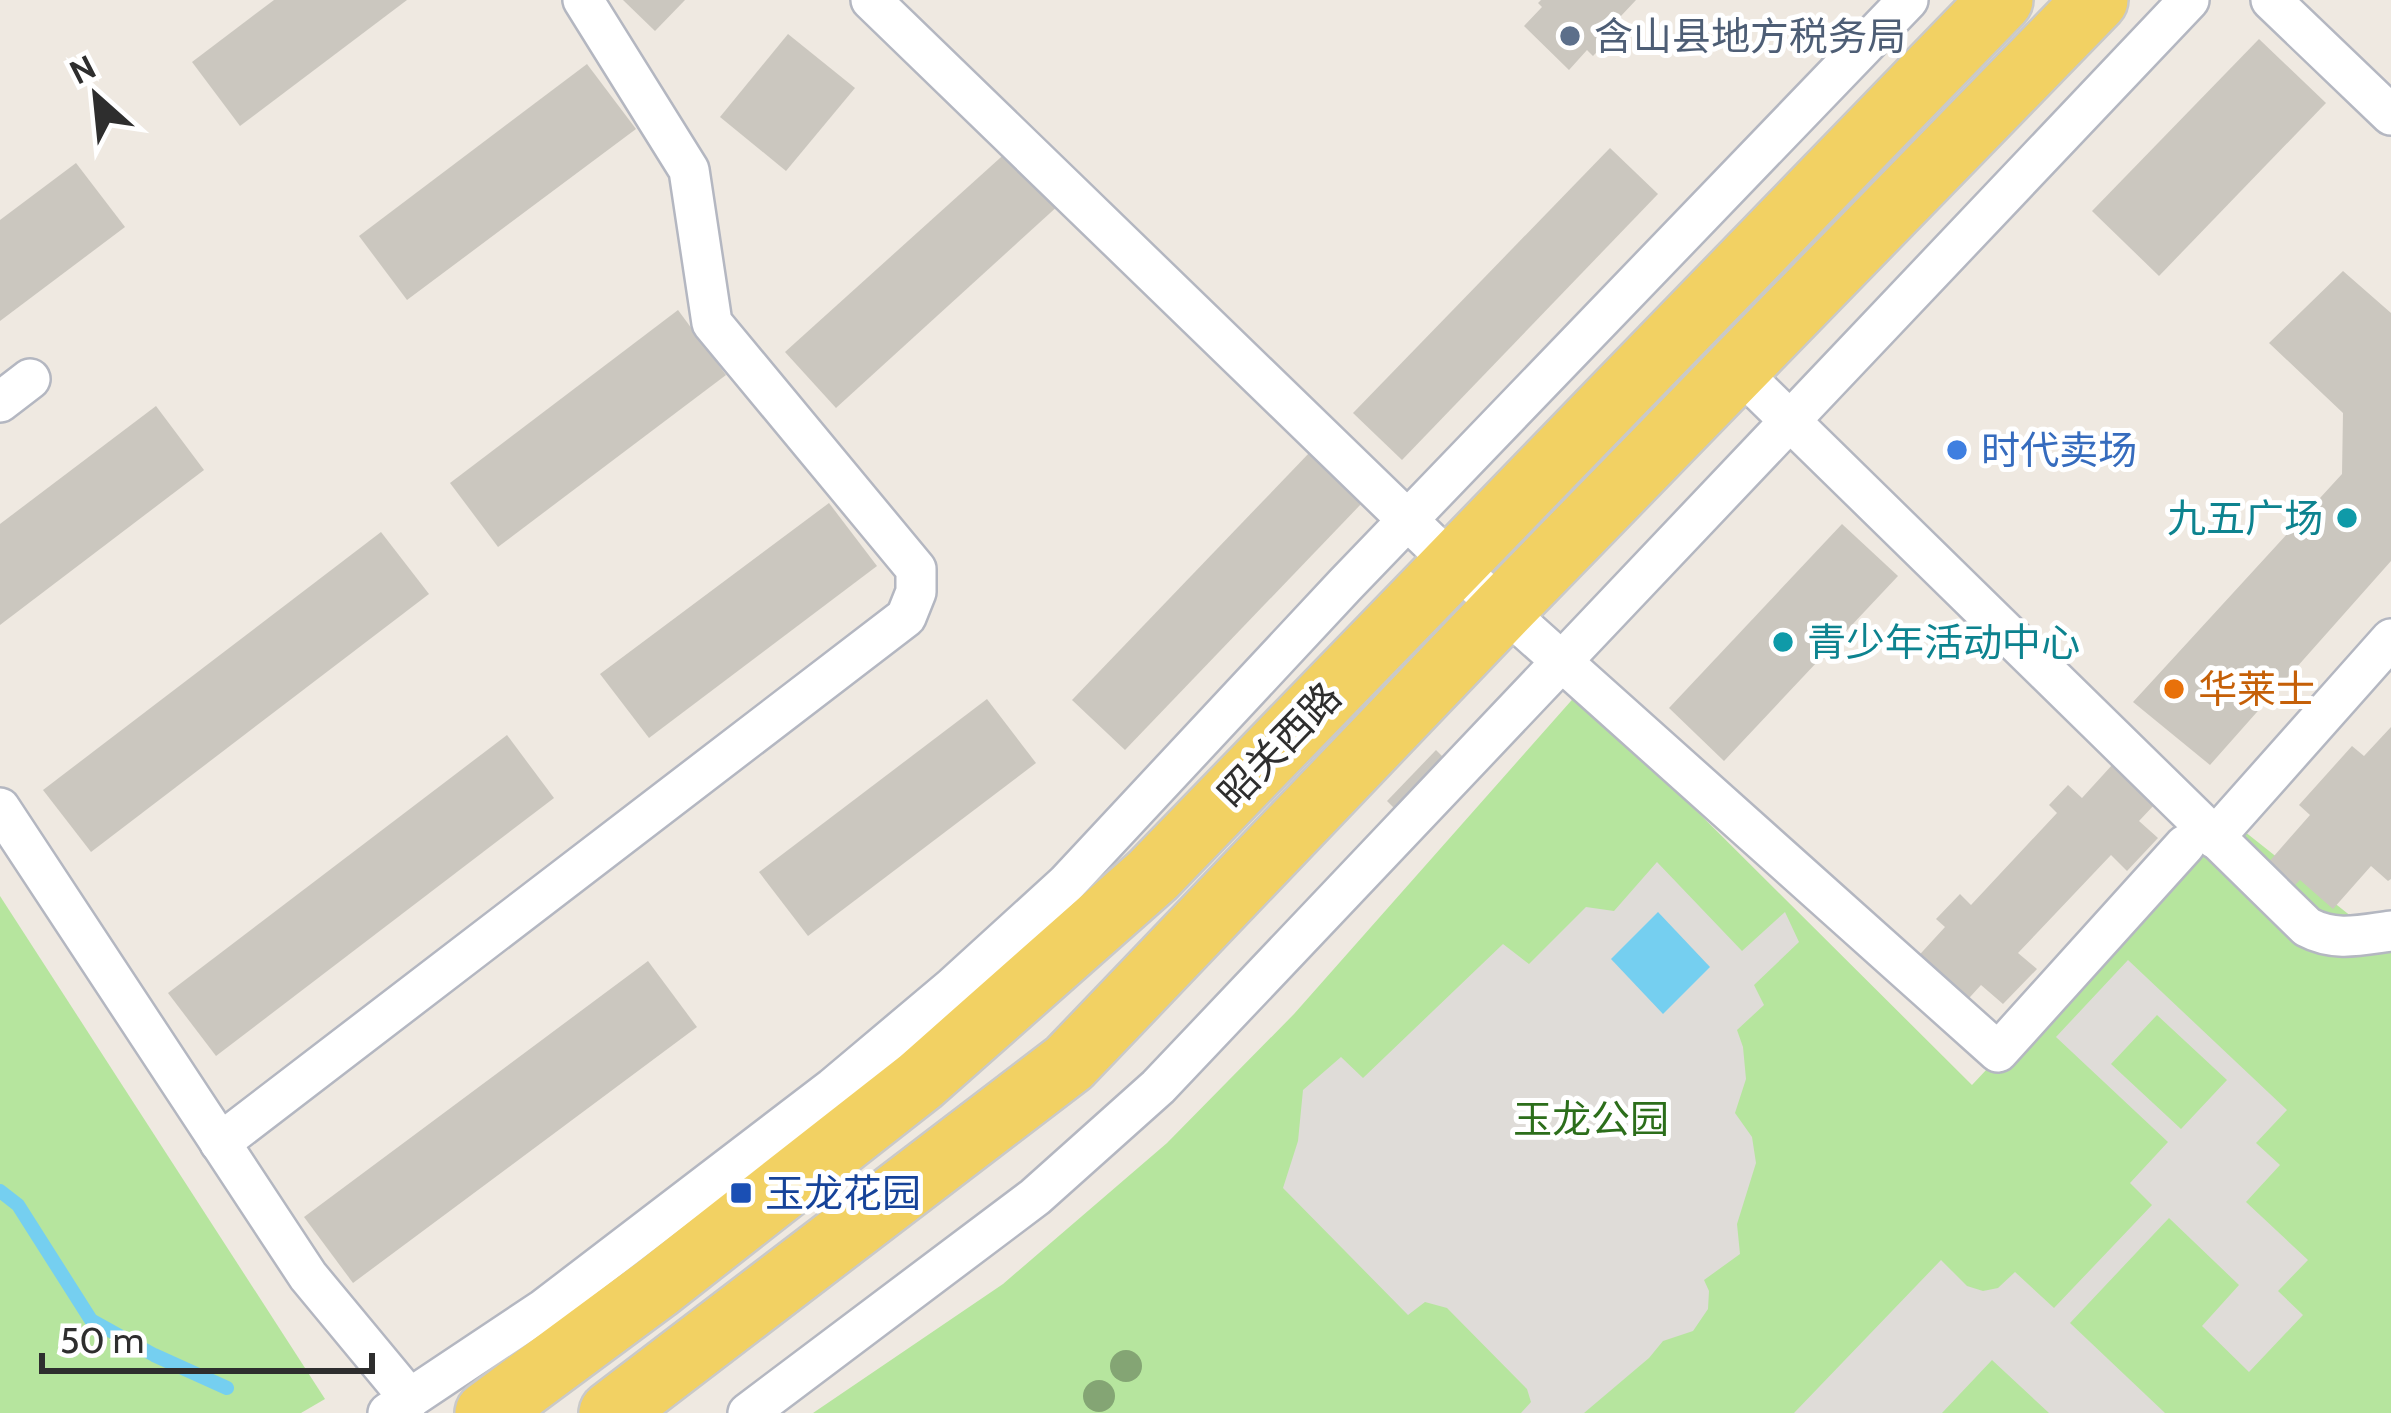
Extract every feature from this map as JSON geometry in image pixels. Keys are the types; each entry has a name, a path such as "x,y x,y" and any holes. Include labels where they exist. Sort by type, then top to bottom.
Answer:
{"main road":[{"name":"昭关西路","path":"502,1380 656,1288 902,1095 1153,875 2001,0"},
{"name":"昭关西路","path":"611,1413 1069,1063 2096,0"}],"street":[{"path":"220,1143 906,617 916,592 916,569 712,323 689,170 584,0"},
{"path":"871,0 1454,565 1998,1052 2391,639"},
{"path":"0,808 399,1406 502,1380 544,1309 833,1088 1066,884 1908,0"},
{"path":"748,1413 1035,1197 1158,1087 2189,0"},
{"path":"2271,0 2391,115"},
{"path":"1737,369 2199,841 2324,936 2391,931"}],"green space":[{"name":"玉龙公园","path":"1578,693 1972,1085 2225,816 2391,948 2391,1413 813,1413 1003,1284 1167,1143 1294,1014"},
{"path":"0,896 325,1399 301,1413 0,1413"}],"shaded area":[{"path":"1657,862 1742,951 1785,912 1799,942 1754,985 1764,1005 1737,1030 1746,1079 1735,1113 1752,1137 1756,1163 1737,1224 1740,1254 1704,1280 1708,1309 1693,1331 1663,1341 1584,1413 1521,1413 1531,1402 1527,1389 1447,1308 1425,1302 1408,1315 1283,1188 1298,1141 1303,1090 1341,1057 1363,1078 1503,944 1529,964 1586,907 1614,911"},
{"path":"2128,960 2287,1110 2256,1143 2280,1165 2246,1202 2308,1260 2278,1291 2303,1315 2249,1372 2202,1326 2239,1285 2169,1218 2070,1323 2165,1413 2049,1413 1992,1360 1942,1413 1794,1413 1941,1260 1967,1286 1983,1291 1998,1288 2015,1272 2054,1308 2152,1205 2130,1183 2168,1142 2056,1037","holes":["2157,1015 2227,1080 2181,1129 2111,1064"]}],"water":[{"path":"1658,912 1710,967 1663,1014 1611,959"}],"building":[{"path":"274,0 407,0 240,126 192,62"},
{"path":"623,0 685,0 655,31"},
{"name":"含山县地方税务局","path":"1541,0 1636,0 1604,34 1609,39 1593,56 1587,50 1569,70 1524,26 1542,7"},
{"path":"788,34 855,88 786,171 720,117"},
{"path":"2259,39 2326,103 2159,276 2092,211"},
{"path":"587,64 636,129 407,300 359,236"},
{"path":"1610,148 1658,194 1402,460 1353,413"},
{"path":"1010,149 1060,204 836,408 785,352"},
{"path":"76,163 125,227 0,321 0,220"},
{"name":"九五广场","path":"2343,271 2391,313 2391,561 2210,765 2133,702 2342,474 2343,413 2269,343"},
{"path":"678,310 726,375 498,547 450,483"},
{"path":"156,406 204,470 0,625 0,524"},
{"path":"1311,451 1363,502 1125,750 1072,700"},
{"path":"829,503 877,566 649,738 600,674"},
{"name":"青少年活动中心","path":"1842,524 1898,576 1724,761 1669,708"},
{"path":"381,532 429,594 91,852 43,790"},
{"path":"987,699 1036,763 808,936 759,872"},
{"path":"2391,727 2391,879 2371,866 2333,909 2300,880 2293,887 2267,864 2310,815 2299,805 2352,746 2364,756"},
{"path":"507,735 554,798 216,1056 168,993"},
{"path":"1436,750 1445,759 1396,810 1387,801"},
{"path":"2113,764 2156,803 2139,821 2158,838 2127,871 2111,855 2018,953 2037,969 2003,1004 1981,985 1960,1008 1912,963 1945,927 1936,919 1960,894 1971,905 2057,813 2049,805 2068,785 2082,798"},
{"path":"648,961 697,1027 353,1283 304,1217"}],"waterway":[{"path":"0,1191 18,1205 91,1320 227,1388"}],"place":[{"name":"含山县地方税务局","path":"1570,36"},
{"name":"时代卖场","path":"1957,450"},
{"name":"九五广场","path":"2347,518"},
{"name":"青少年活动中心","path":"1783,642"},
{"name":"华莱士","path":"2174,689"},
{"name":"玉龙花园","path":"741,1193"}]}
